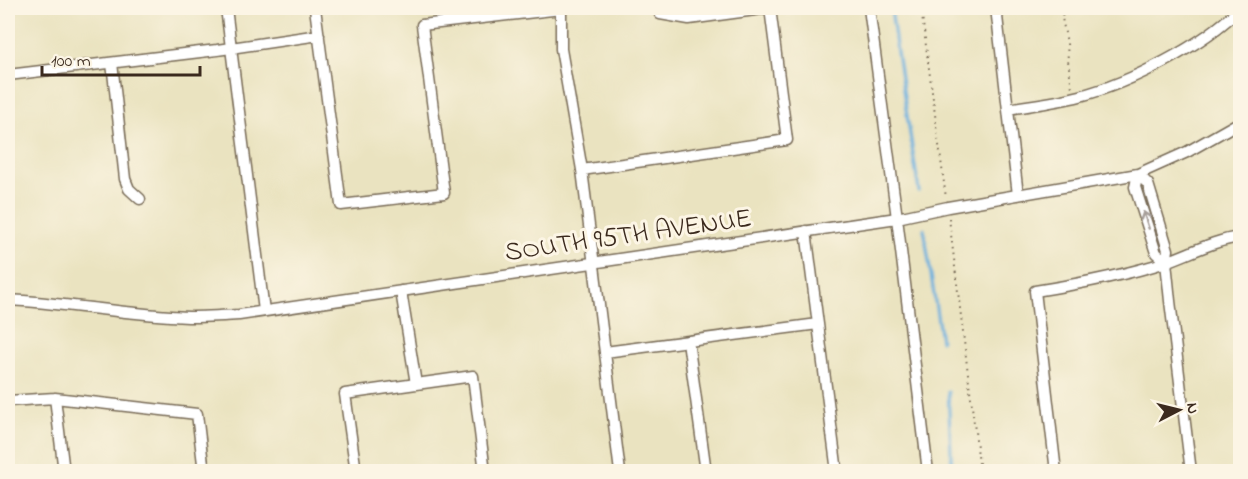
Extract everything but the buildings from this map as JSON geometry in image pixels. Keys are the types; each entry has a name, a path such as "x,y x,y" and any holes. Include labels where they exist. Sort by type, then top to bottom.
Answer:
{"street":[{"path":"226,8 264,311"},
{"path":"315,8 341,205 444,193 422,25 561,8 561,49 582,170 620,471"},
{"path":"582,170 787,140 770,8 689,19 660,14"},
{"path":"869,8 928,471"},
{"path":"996,8 1018,195"},
{"path":"1008,110 1080,96 1125,80 1177,54 1227,22 1240,8"},
{"path":"8,75 319,35"},
{"path":"112,63 125,179 129,189 140,199"},
{"name":"SOUTH 95TH AVENUE","path":"8,300 188,317 239,315 897,218 1138,174 1187,152 1240,122"},
{"path":"1138,174 1135,188 1156,253 1166,262 1191,471"},
{"path":"806,231 837,471"},
{"path":"1056,471 1035,291 1108,277 1166,262 1228,238 1240,237"},
{"path":"401,291 416,384"},
{"path":"605,352 818,324"},
{"path":"688,341 706,471"},
{"path":"356,471 345,394 473,376 486,471"},
{"path":"55,398 64,471"},
{"path":"8,401 55,398 197,414 204,471"}],"path":[{"path":"921,8 980,471"},
{"path":"1063,8 1062,18 1073,97"}],"waterway":[{"path":"891,8 919,191"},
{"path":"924,229 941,341"},
{"path":"948,391 952,472"}]}
